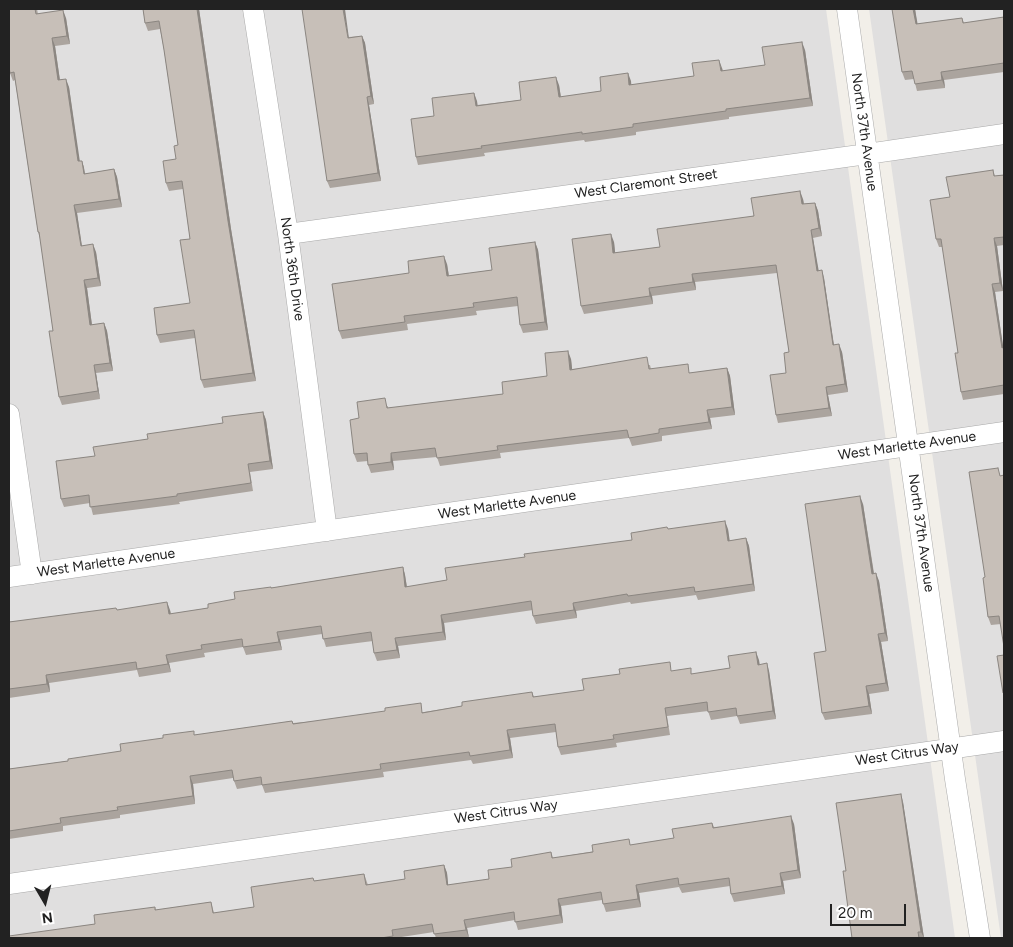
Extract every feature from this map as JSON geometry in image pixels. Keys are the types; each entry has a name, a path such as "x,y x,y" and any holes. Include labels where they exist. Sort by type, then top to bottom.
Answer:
{"street":[{"name":"North 36th Drive","path":"253,9 288,234 327,531"},
{"name":"North 37th Avenue","path":"847,9 951,748 980,938"},
{"name":"West Claremont Street","path":"288,234 1004,134"},
{"path":"9,414 32,574"},
{"name":"West Marlette Avenue","path":"9,577 1004,432"},
{"name":"West Citrus Way","path":"9,884 1004,741"}],"shaded area":[{"path":"9,9 826,9 955,938 9,938"},
{"path":"869,9 1004,9 1004,938 1001,938"}],"building":[{"path":"9,9 35,9 36,14 63,10 67,36 52,38 58,80 66,79 78,161 82,161 84,174 114,169 119,199 74,205 81,246 93,244 98,278 84,280 90,325 104,323 110,363 94,365 98,391 59,397 49,331 53,331 39,232 14,72 10,73 9,67"},
{"path":"143,9 197,9 228,221 253,373 201,380 194,330 157,335 154,308 190,303 180,240 190,239 182,181 166,183 163,161 176,159 174,146 178,145 159,21 145,23"},
{"path":"302,9 343,9 348,38 362,36 371,96 367,97 378,173 327,181"},
{"path":"892,9 913,9 916,24 962,18 963,23 1004,17 1004,63 941,72 942,80 915,84 912,71 902,72"},
{"path":"802,42 810,98 633,124 633,127 582,134 582,132 416,157 411,119 434,116 432,98 474,93 476,106 521,100 519,82 556,77 559,97 601,91 600,77 628,73 629,85 694,76 692,63 719,60 721,71 765,65 762,47"},
{"path":"993,170 994,176 1004,175 1004,237 994,238 1000,283 992,284 1002,348 1004,347 1004,385 961,392 955,353 958,353 941,239 936,239 930,200 950,197 946,177"},
{"path":"800,191 802,204 815,203 819,228 811,230 817,271 822,270 833,345 839,344 845,384 826,387 829,408 776,415 770,375 786,373 784,353 789,352 776,265 692,274 693,282 649,288 650,296 581,306 572,239 611,234 613,253 660,247 657,229 754,216 751,198"},
{"path":"535,242 545,322 520,325 517,297 473,303 474,307 404,316 405,322 339,331 332,284 409,273 408,261 444,256 447,276 492,270 489,248"},
{"path":"568,351 570,370 647,357 649,369 688,364 689,373 727,368 732,407 707,410 709,422 659,429 659,433 629,438 627,430 497,446 498,450 437,458 435,448 391,453 391,462 368,465 367,453 354,454 350,420 359,418 357,402 385,398 387,408 503,394 502,382 547,376 545,353"},
{"path":"263,412 270,461 248,464 251,483 177,494 177,496 90,507 89,495 61,499 56,461 95,456 93,447 148,439 147,434 223,423 222,417"},
{"path":"998,468 1000,476 1004,475 1004,647 999,616 988,617 983,578 985,577 969,472"},
{"path":"860,496 872,574 876,573 885,633 878,634 886,683 866,686 869,706 822,713 814,653 826,651 805,504"},
{"path":"725,521 728,541 746,538 753,584 695,592 694,587 628,596 627,594 573,603 574,610 533,616 531,601 441,615 443,632 395,638 397,650 374,653 371,632 323,639 321,626 277,632 279,642 243,647 242,639 201,645 202,649 166,655 168,664 137,669 136,662 46,675 47,684 9,689 9,622 116,608 117,610 167,602 169,614 208,608 208,604 235,599 234,592 403,567 405,587 447,580 445,568 525,557 524,554 632,540 631,533"},
{"path":"756,652 758,665 767,663 773,711 737,716 736,708 708,712 707,702 665,708 668,727 613,735 614,739 558,747 555,724 507,730 510,750 470,756 469,752 380,764 381,769 262,785 261,777 234,781 232,770 190,776 193,796 117,807 118,810 60,818 61,823 9,831 9,769 121,751 120,744 163,738 163,735 194,731 194,735 292,721 293,724 385,711 385,708 421,703 422,713 462,706 462,702 532,692 533,697 584,690 582,679 620,674 619,669 670,662 671,671 691,668 691,674 730,668 728,656"},
{"path":"1004,655 1004,692 1003,693 997,656"},
{"path":"901,794 921,932 918,932 919,938 852,938 843,871 846,871 836,803"},
{"path":"791,816 798,870 780,873 782,886 731,894 729,878 679,885 678,878 636,885 638,899 603,904 601,892 558,899 560,915 515,922 514,912 464,920 466,930 434,934 432,924 392,930 393,936 381,938 9,938 9,936 95,924 94,915 155,907 155,910 211,902 213,913 254,907 251,887 313,878 314,881 364,874 366,885 405,879 404,871 444,865 447,885 489,879 488,870 512,867 511,859 551,852 552,858 593,852 592,845 629,839 630,845 674,838 672,829 712,823 713,828"}]}
